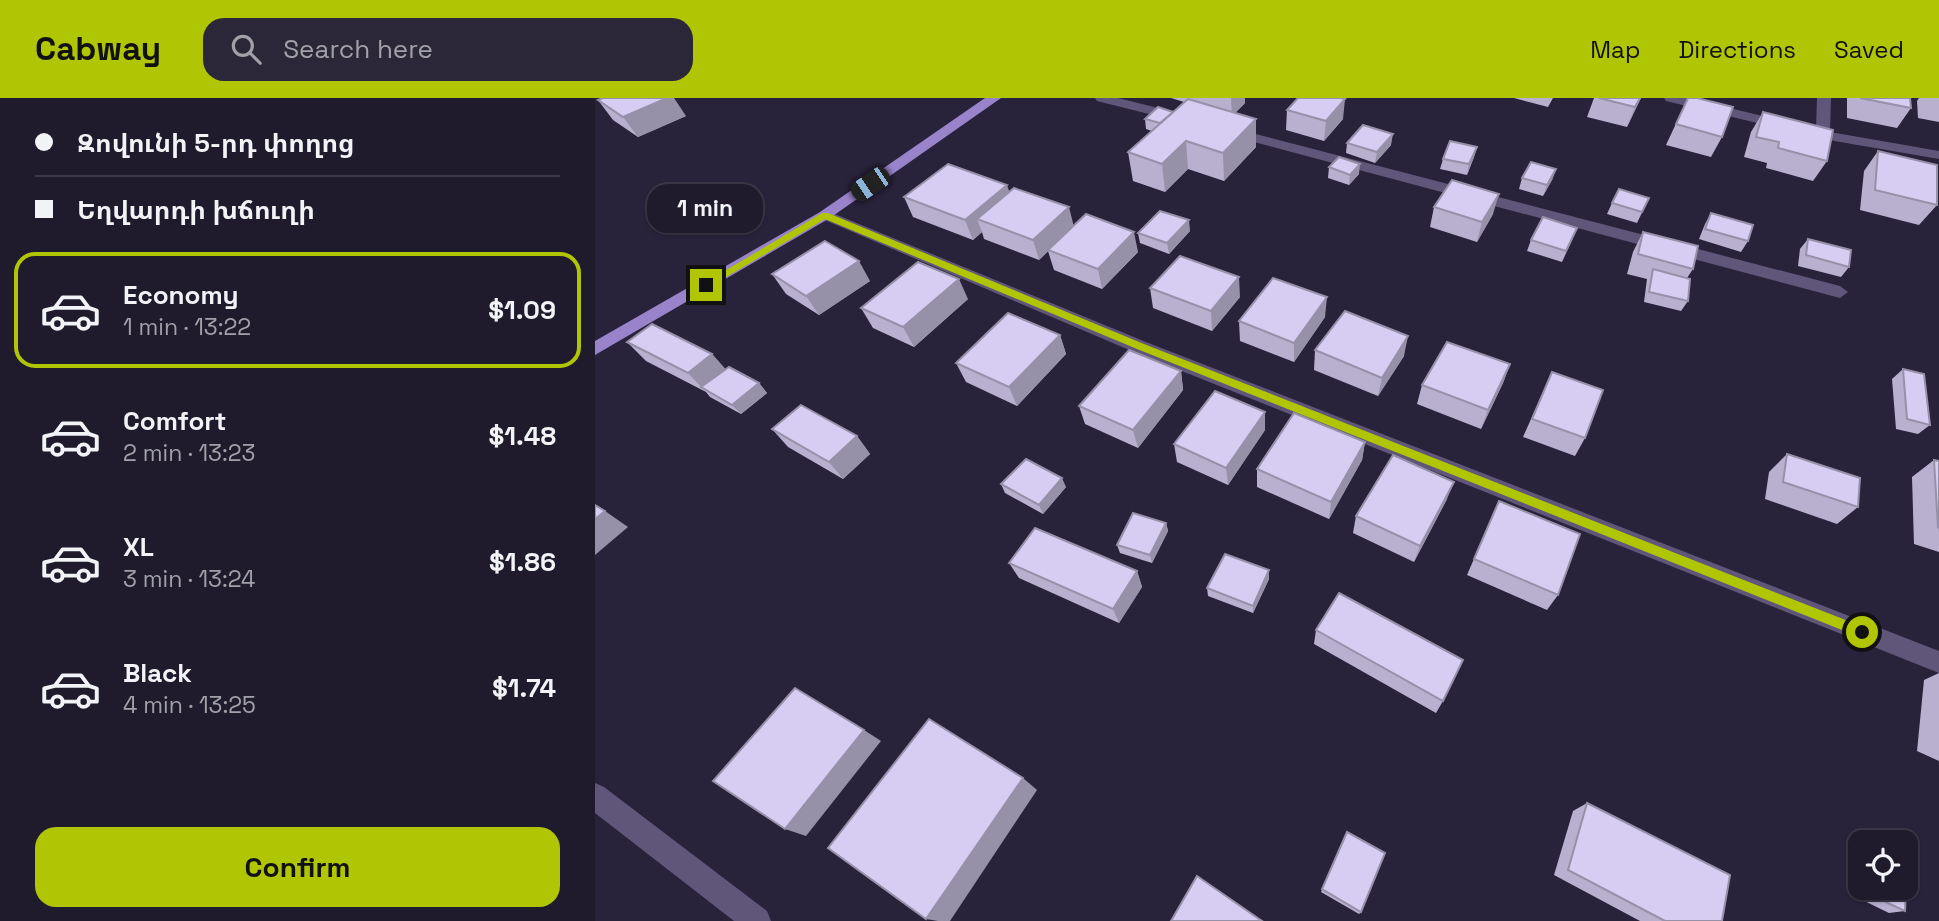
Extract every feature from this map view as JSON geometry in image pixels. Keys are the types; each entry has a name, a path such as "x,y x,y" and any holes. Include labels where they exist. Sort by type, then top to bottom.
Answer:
{"main road":[{"path":"595,349 825,215 994,98"}],"street":[{"path":"1102,98 1191,121"},
{"path":"1671,98 1823,135 1939,155"},
{"path":"1823,135 1824,98"},
{"path":"1218,128 1840,292"},
{"path":"825,215 1140,347 1939,662"},
{"path":"595,796 757,921"}],"building":[{"path":"667,98 623,117 598,100"},
{"path":"1298,98 1345,99 1326,121 1287,110"},
{"path":"1599,98 1640,98 1635,107"},
{"path":"1688,98 1733,107 1722,137 1676,124"},
{"path":"1860,98 1910,98 1911,108"},
{"path":"1188,99 1256,119 1223,153 1186,141 1162,164 1128,152"},
{"path":"1158,107 1173,112 1160,123 1145,119"},
{"path":"1763,112 1833,130 1827,161 1778,148 1779,142 1756,137"},
{"path":"1363,125 1393,134 1377,152 1347,143"},
{"path":"1450,141 1477,147 1469,164 1443,159"},
{"path":"1878,151 1937,165 1937,205 1875,190"},
{"path":"1339,157 1360,164 1350,175 1329,167"},
{"path":"1531,162 1556,169 1547,185 1522,178"},
{"path":"948,164 1007,185 965,220 904,197"},
{"path":"1452,180 1499,194 1482,222 1434,207"},
{"path":"1014,188 1069,207 1033,240 977,219"},
{"path":"1619,189 1649,198 1642,212 1612,203"},
{"path":"1160,211 1189,220 1167,243 1138,233"},
{"path":"1711,213 1753,225 1748,241 1705,229"},
{"path":"1086,214 1134,232 1098,269 1048,250"},
{"path":"1543,217 1577,228 1566,251 1531,240"},
{"path":"1643,232 1698,246 1693,269 1638,254"},
{"path":"1808,239 1851,250 1849,267 1806,255"},
{"path":"825,241 859,261 806,296 772,274"},
{"path":"1180,256 1239,277 1211,311 1150,288"},
{"path":"918,262 959,279 903,327 861,308"},
{"path":"1653,269 1690,279 1688,301 1649,292"},
{"path":"1273,278 1327,297 1294,343 1239,321"},
{"path":"1345,311 1408,336 1382,378 1315,350"},
{"path":"1008,313 1060,335 1009,387 956,363"},
{"path":"652,324 712,354 688,373 627,342"},
{"path":"1447,342 1510,364 1488,410 1422,385"},
{"path":"1129,350 1181,371 1133,430 1079,406"},
{"path":"729,367 759,383 732,405 701,387"},
{"path":"1903,369 1924,374 1930,425 1907,419"},
{"path":"1552,372 1603,390 1585,438 1532,419"},
{"path":"1215,391 1265,412 1226,468 1174,444"},
{"path":"801,405 857,436 829,462 772,429"},
{"path":"1294,413 1365,442 1331,502 1257,469"},
{"path":"1787,454 1860,478 1858,507 1783,482"},
{"path":"1393,455 1454,482 1420,546 1356,516"},
{"path":"1026,459 1062,478 1039,505 1001,484"},
{"path":"1934,460 1939,461 1939,528 1938,527"},
{"path":"1499,501 1580,534 1558,595 1474,559"},
{"path":"595,505 605,511 595,519"},
{"path":"1133,513 1166,523 1150,555 1117,545"},
{"path":"1035,528 1137,571 1113,609 1009,563"},
{"path":"1225,554 1269,570 1253,606 1207,588"},
{"path":"1339,593 1463,660 1443,701 1316,630"},
{"path":"795,688 864,730 785,829 713,781"},
{"path":"929,719 1023,778 926,919 828,848"},
{"path":"1587,803 1730,875 1722,921 1665,921 1568,870"},
{"path":"1347,832 1385,853 1361,912 1322,889"},
{"path":"1197,876 1262,921 1171,921"},
{"path":"1881,900 1905,900 1905,911"}],"route":[{"path":"706,285 825,215 1140,347 1862,632"}]}
